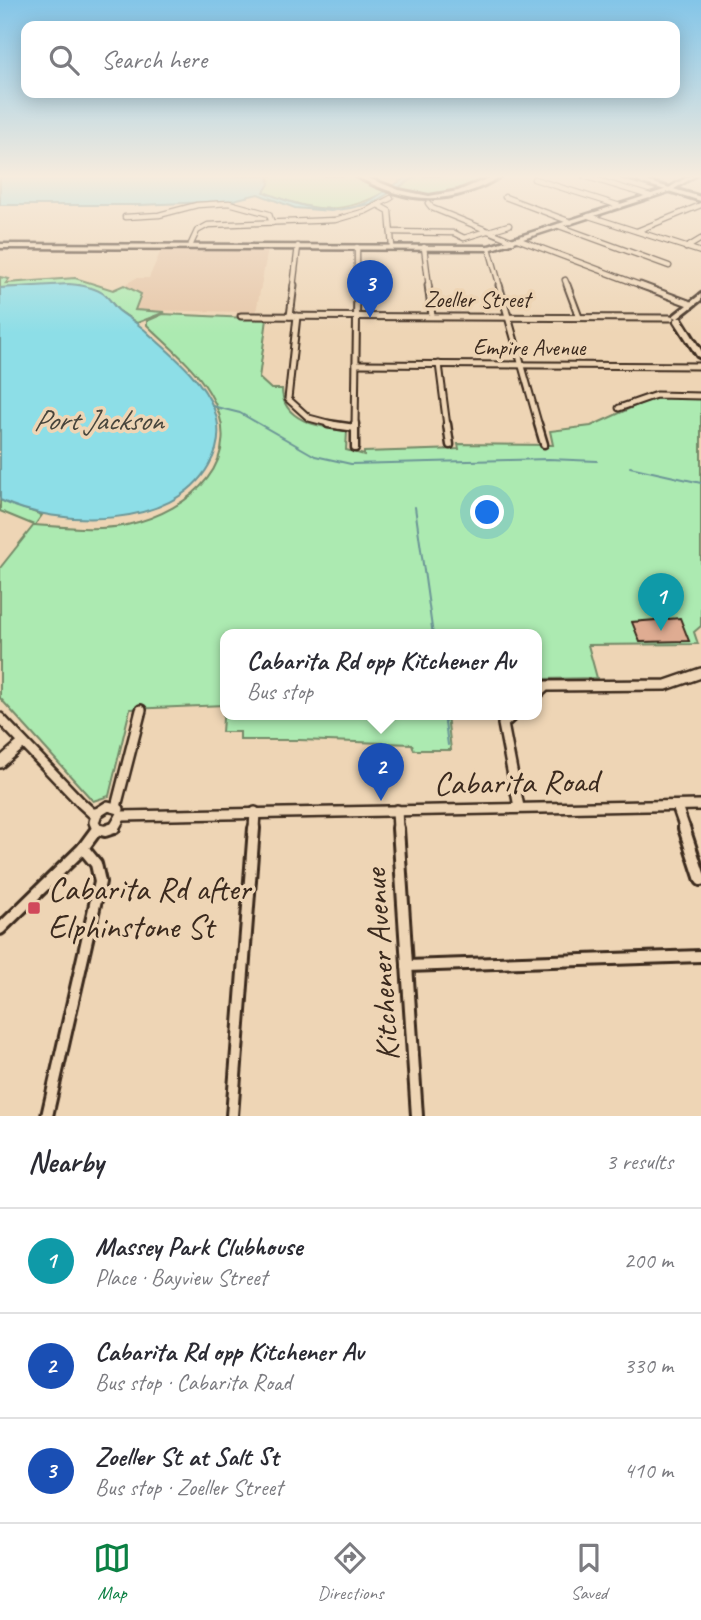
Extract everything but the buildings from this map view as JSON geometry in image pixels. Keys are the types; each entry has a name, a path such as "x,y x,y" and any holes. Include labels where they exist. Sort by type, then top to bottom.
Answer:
{"main road":[{"path":"701,296 675,318 701,356"}],"street":[{"path":"190,245 197,231 202,228"},
{"path":"391,228 392,247"},
{"path":"481,228 691,304"},
{"path":"391,232 454,233 464,238 498,228"},
{"path":"0,246 489,248 552,228"},
{"path":"565,228 669,266"},
{"path":"624,228 701,252"},
{"path":"636,232 645,228"},
{"path":"686,247 701,239"},
{"path":"298,246 288,400 296,412 312,420 355,428"},
{"path":"355,448 357,247"},
{"path":"424,247 432,316"},
{"path":"489,248 544,444"},
{"path":"565,279 579,317"},
{"name":"Zoeller Street","path":"241,316 675,318"},
{"name":"Empire Avenue","path":"356,364 701,366"},
{"path":"439,364 450,445"},
{"path":"619,408 656,395 701,396"},
{"path":"542,689 546,685 666,685 701,673"},
{"path":"97,829 110,831 118,825 118,811 141,710"},
{"path":"0,718 81,803 92,813 97,813"},
{"path":"507,720 503,724 519,807"},
{"path":"0,763 23,743"},
{"name":"Cabarita Road","path":"118,811 255,812 701,805"},
{"path":"97,829 94,822 97,813 108,806 118,811"},
{"path":"677,806 701,880"},
{"name":"Kitchener Avenue","path":"397,810 417,1116"},
{"path":"232,1116 255,812"},
{"path":"0,929 83,848 97,829"},
{"path":"47,1116 95,896 102,877 96,863 83,848"},
{"path":"407,966 701,956"}],"shaded area":[{"path":"162,248 268,249 256,312 134,310 141,294 124,285 136,278 149,278"}],"green space":[{"path":"0,277 9,279 6,283 75,278 113,290 124,285 141,294 135,310 165,312 137,323 118,310 105,295 79,285 0,288"},
{"path":"163,314 267,319 259,378 271,389 282,389 288,409 296,416 315,425 347,431 346,450 364,455 364,452 459,449 458,444 553,445 550,431 591,426 655,397 701,398 701,626 694,632 698,644 588,645 597,678 542,679 542,629 220,629 220,705 130,709 109,796 93,801 0,698 0,568 34,525 0,511 0,500 42,515 35,525 116,527 151,518 173,508 207,478 218,460 222,439 220,416 196,373 147,325 147,321"},
{"path":"223,720 448,720 451,750 414,750 412,744 240,740 240,732 222,732"}],"water":[{"name":"Port Jackson","path":"69,284 90,288 105,295 117,309 145,330 185,367 202,387 214,409 218,431 217,445 209,465 192,486 169,502 142,512 82,518 24,509 0,500 0,288"}],"waterway":[{"path":"212,406 240,413 315,456 351,464 549,459 597,461"},
{"path":"630,467 701,483"},
{"path":"415,507 432,629"},
{"path":"445,720 448,745"}],"place":[{"name":"Zoeller St at Salt St","path":"370,318"},
{"name":"Massey Park Clubhouse","path":"661,631"},
{"name":"Cabarita Rd opp Kitchener Av","path":"381,801"},
{"name":"Cabarita Rd after Elphinstone St","path":"34,908"}]}
